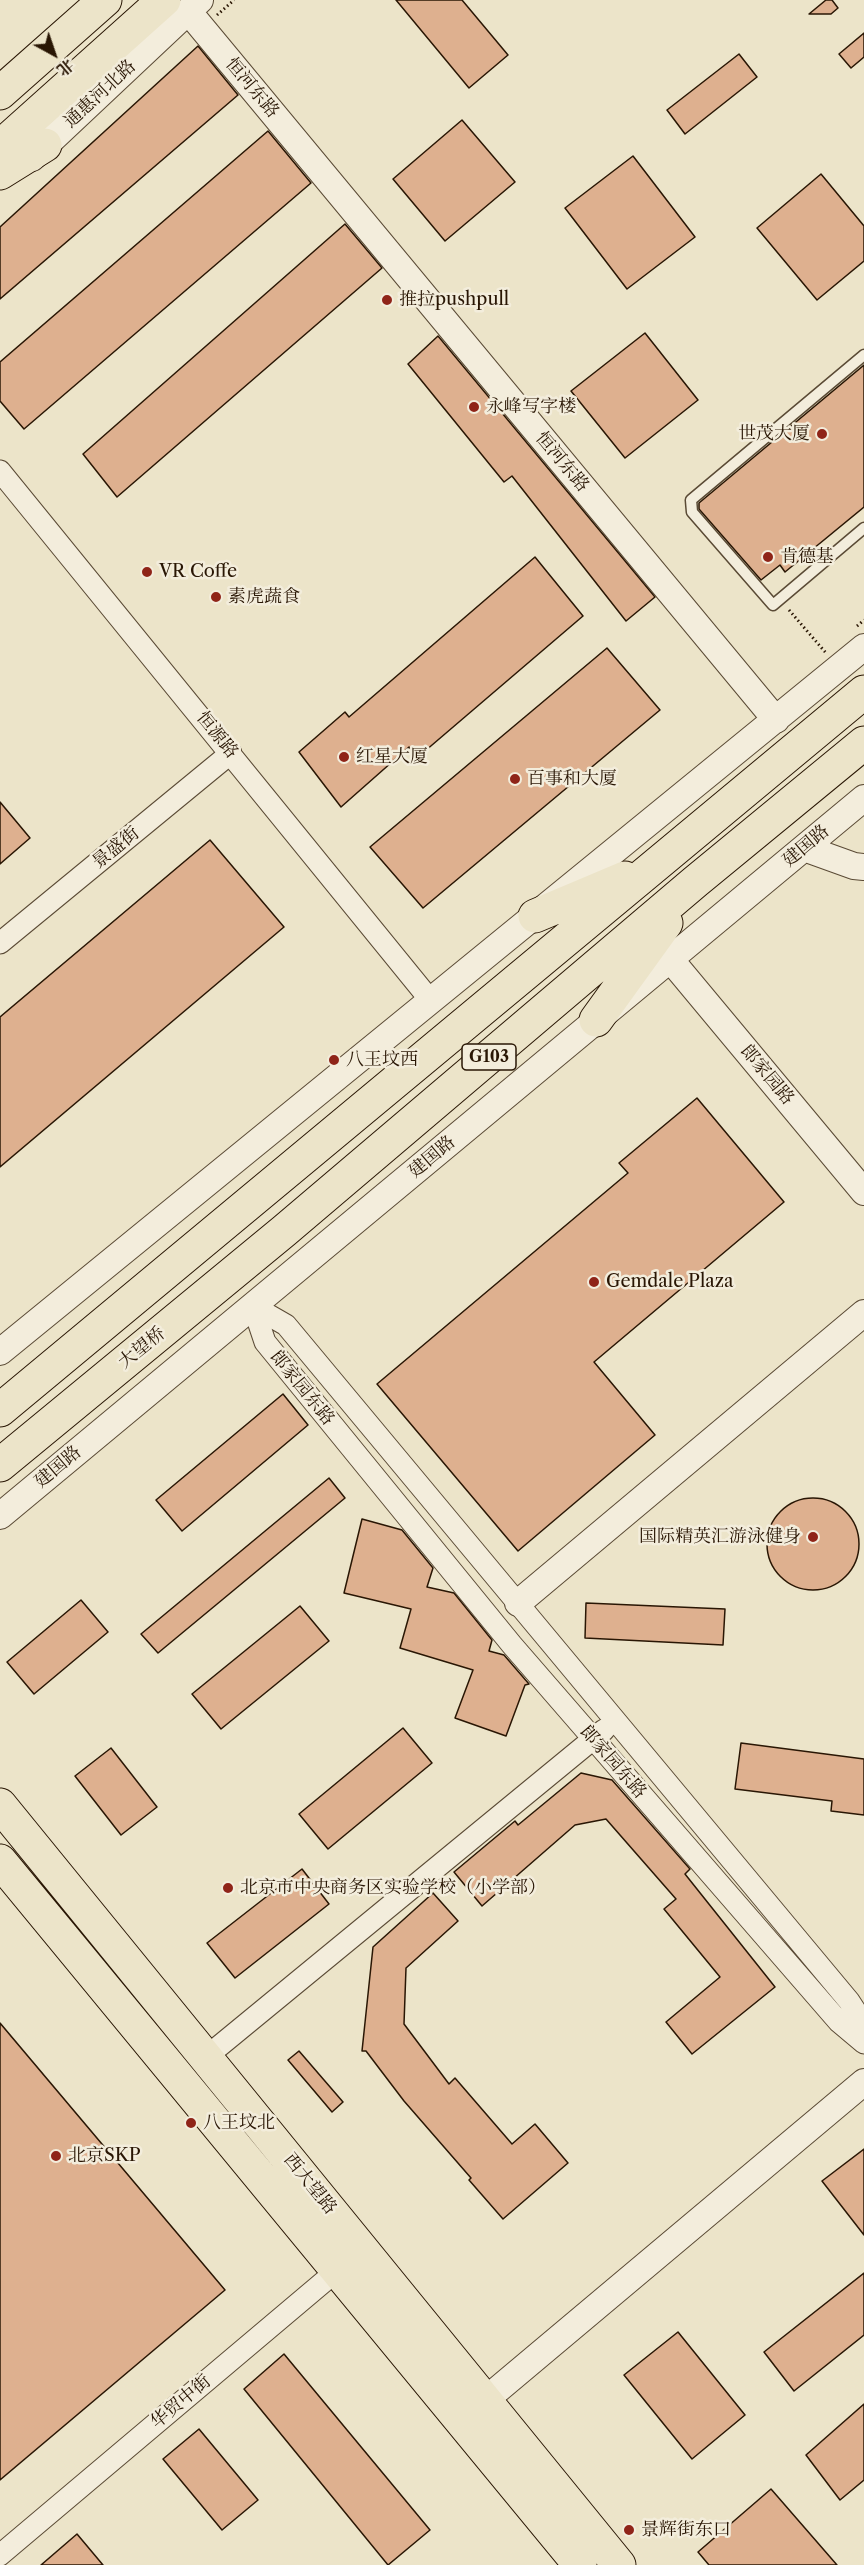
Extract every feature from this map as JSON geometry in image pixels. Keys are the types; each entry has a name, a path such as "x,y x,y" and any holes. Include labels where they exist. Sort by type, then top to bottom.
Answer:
{"main road":[{"path":"0,93 105,0"},
{"name":"通惠河北路","path":"0,147 184,4"},
{"path":"0,173 45,146"},
{"name":"G103","path":"0,1410 864,692"},
{"name":"G103","path":"695,882 864,743"},
{"path":"535,916 657,865"},
{"path":"596,1020 695,882"},
{"name":"大望桥","path":"0,1465 284,1231 695,882"},
{"name":"西大望路","path":"0,1805 619,2565"},
{"name":"西大望路","path":"0,1861 580,2565"}],"street":[{"name":"通惠河北路","path":"0,188 45,146 184,4"},
{"name":"恒河东路","path":"184,4 776,720"},
{"name":"恒源路","path":"0,471 431,1000"},
{"path":"0,1352 864,647"},
{"name":"景盛街","path":"0,943 231,753"},
{"name":"建国路","path":"0,1516 864,798"},
{"path":"804,848 854,866 864,867"},
{"name":"郎家园路","path":"670,959 864,1192"},
{"name":"郎家园东路","path":"253,1306 286,1325 849,2001 864,2024"},
{"name":"郎家园东路","path":"253,1306 265,1342 512,1645 839,2022 864,2043"},
{"path":"518,1603 864,1313"},
{"path":"206,2057 616,1720"},
{"path":"461,2421 864,2082"},
{"name":"华贸中街","path":"0,2555 362,2248"}],"lane":[{"path":"864,356 691,500 692,512 773,605 864,528"}],"path":[{"path":"779,600 840,667"}],"building":[{"path":"396,0 462,0 508,55 469,88"},
{"path":"826,0 832,0 838,8 831,14 809,14"},
{"path":"864,33 864,57 851,68 839,54"},
{"path":"198,46 238,95 0,299 0,227"},
{"path":"739,54 757,77 685,134 667,110"},
{"path":"462,120 515,182 445,241 393,179"},
{"path":"268,131 311,183 24,429 0,401 0,362"},
{"path":"633,156 695,237 627,289 565,208"},
{"path":"821,174 864,226 864,261 817,300 757,228"},
{"path":"345,224 382,268 117,497 83,454"},
{"path":"645,333 698,400 625,458 571,391"},
{"path":"438,336 655,597 626,621 512,476 504,482 408,364"},
{"name":"世茂大厦","path":"864,365 864,507 785,572 780,565 761,580 699,509 699,503"},
{"path":"535,557 583,616 418,757 409,747 341,807 299,752 345,712 349,717"},
{"name":"百事和大厦","path":"607,648 660,710 423,908 370,847"},
{"path":"0,802 30,838 0,864"},
{"path":"210,840 284,927 0,1167 0,1017"},
{"name":"Gemdale Plaza","path":"697,1098 784,1202 594,1362 655,1435 518,1551 377,1384 628,1173 619,1163"},
{"path":"283,1394 308,1425 182,1531 156,1500"},
{"path":"329,1478 345,1498 158,1653 141,1634"},
{"name":"国际精英汇游泳健身","path":"813,1498 831,1501 846,1511 856,1526 859,1544 856,1562 846,1577 831,1587 813,1590 795,1587 780,1577 770,1562 767,1544 770,1526 780,1511 795,1501"},
{"path":"362,1519 402,1530 433,1568 427,1587 454,1593 492,1640 489,1651 504,1655 529,1684 525,1685 506,1736 455,1718 473,1670 400,1648 411,1609 344,1593"},
{"path":"81,1600 108,1632 34,1694 7,1662"},
{"path":"586,1603 725,1609 723,1645 585,1638"},
{"path":"300,1606 329,1641 221,1729 192,1694"},
{"path":"403,1728 432,1763 328,1849 299,1814"},
{"path":"741,1743 864,1759 864,1815 831,1811 832,1801 735,1789"},
{"path":"111,1748 157,1807 121,1835 75,1776"},
{"path":"581,1773 612,1780 690,1869 685,1874 775,1987 692,2054 666,2022 720,1977 664,1909 676,1899 606,1819 575,1825 482,1906 454,1872 515,1821 518,1825"},
{"path":"302,1869 329,1904 235,1978 207,1943"},
{"path":"433,1893 458,1921 406,1968 404,2024 449,2084 455,2078 512,2144 535,2124 568,2163 503,2219 469,2180 471,2178 404,2101 366,2051 362,2051 373,1947"},
{"name":"北京SKP","path":"0,2023 225,2290 0,2480"},
{"path":"299,2051 343,2102 332,2112 288,2060"},
{"path":"864,2149 864,2235 822,2181"},
{"path":"864,2273 864,2335 794,2391 764,2352"},
{"path":"678,2332 745,2415 692,2459 624,2375"},
{"path":"284,2354 430,2530 388,2565 244,2389"},
{"path":"864,2404 864,2480 840,2500 806,2455"},
{"path":"199,2429 258,2500 222,2530 163,2459"},
{"path":"771,2489 837,2565 709,2565 698,2552"},
{"path":"77,2534 103,2565 41,2565"}],"place":[{"name":"推拉pushpull","path":"387,300"},
{"name":"永峰写字楼","path":"474,407"},
{"name":"世茂大厦","path":"822,434"},
{"name":"肯德基","path":"768,557"},
{"name":"VR Coffe","path":"147,572"},
{"name":"素虎蔬食","path":"216,597"},
{"name":"红星大厦","path":"344,757"},
{"name":"百事和大厦","path":"515,779"},
{"name":"八王坟西","path":"334,1060"},
{"name":"Gemdale Plaza","path":"594,1282"},
{"name":"国际精英汇游泳健身","path":"813,1537"},
{"name":"北京市中央商务区实验学校（小学部）","path":"228,1888"},
{"name":"八王坟北","path":"191,2123"},
{"name":"北京SKP","path":"56,2156"},
{"name":"景辉街东口","path":"629,2530"}]}
